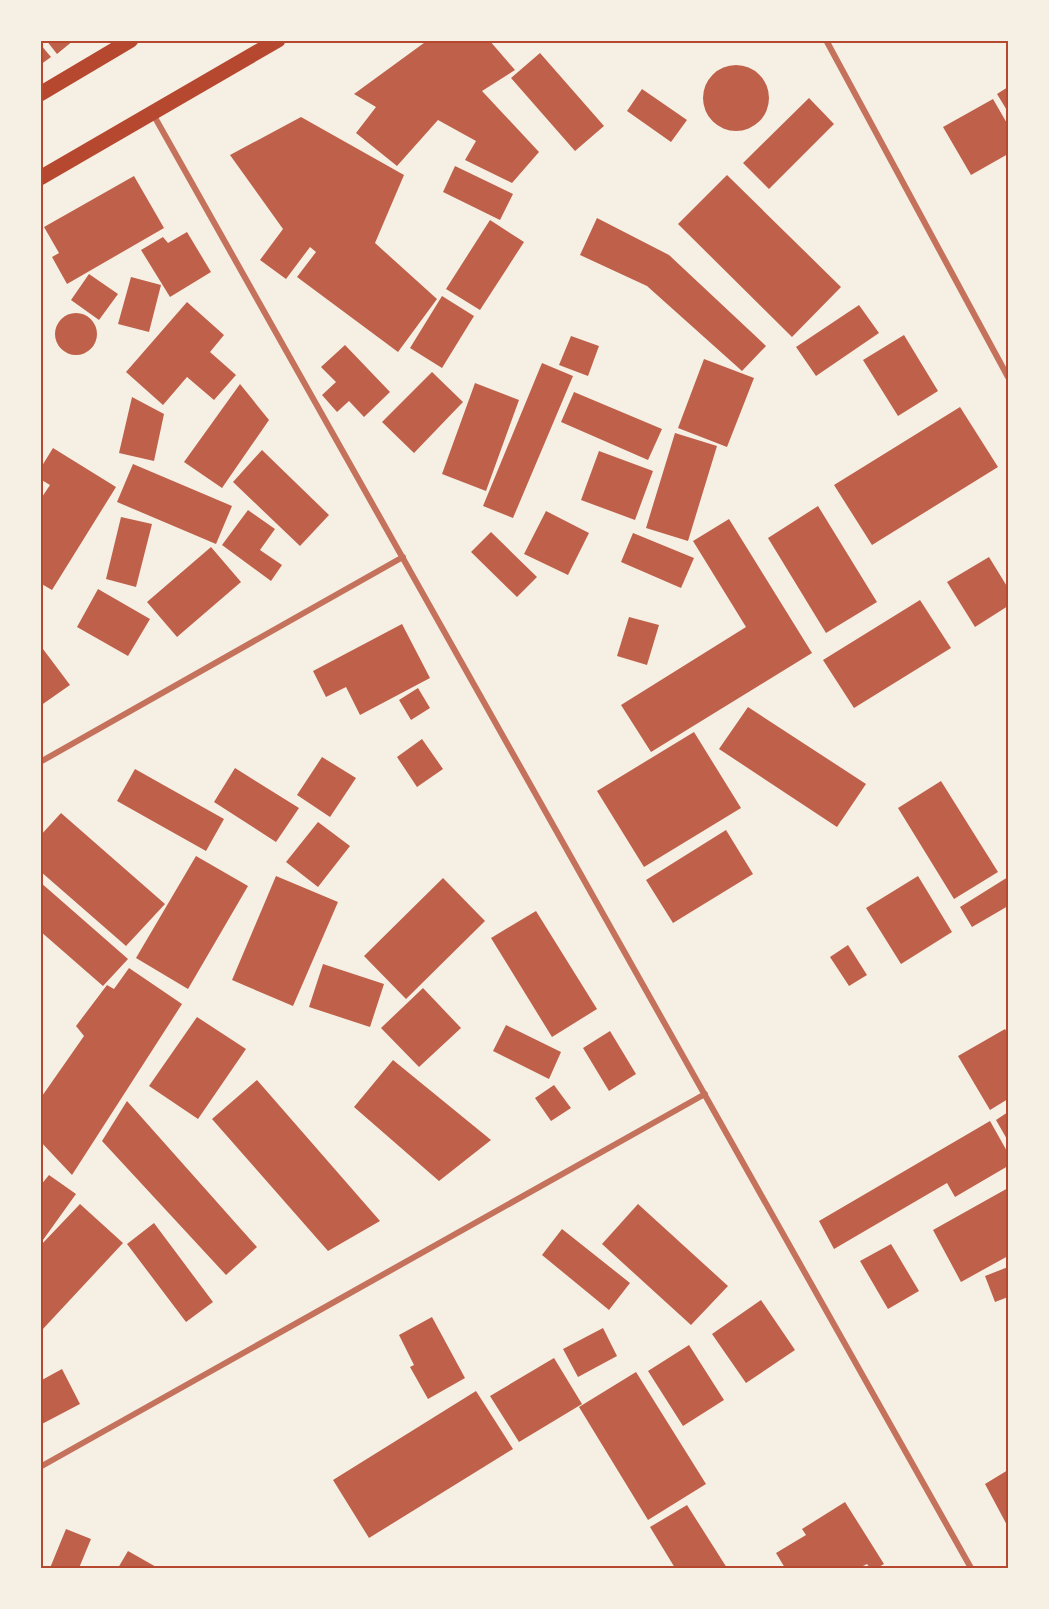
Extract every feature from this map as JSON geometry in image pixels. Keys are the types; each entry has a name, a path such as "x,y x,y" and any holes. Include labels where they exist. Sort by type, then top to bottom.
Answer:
{"main road":[{"path":"40,94 131,40"},
{"path":"40,178 278,40"}],"street":[{"path":"826,40 1008,377"},
{"path":"152,114 971,1569"},
{"path":"40,762 403,557"},
{"path":"40,1467 705,1094"}],"building":[{"path":"46,40 74,40 57,54"},
{"path":"428,40 489,40 515,70 482,91 539,152 512,183 465,160 476,141 438,120 397,166 356,133 376,107 354,94"},
{"path":"40,44 51,57 40,65"},
{"path":"540,53 604,126 575,151 511,78"},
{"path":"742,65 760,74 767,85 769,98 767,111 760,122 749,129 730,131 712,122 705,111 703,92 712,74 723,67"},
{"path":"1008,87 1008,112 997,94"},
{"path":"642,89 687,120 671,142 627,111"},
{"path":"809,98 834,124 769,189 743,163"},
{"path":"993,99 1008,125 1008,154 971,175 943,127"},
{"path":"301,117 404,175 375,243 437,299 398,352 297,277 316,252 310,247 286,279 260,260 283,229 230,155"},
{"path":"455,166 513,194 500,220 443,192"},
{"path":"727,175 841,287 792,337 678,224"},
{"path":"134,176 164,228 67,284 52,257 59,253 44,227"},
{"path":"597,218 669,255 766,346 742,371 647,286 580,255"},
{"path":"490,220 524,242 480,310 446,289"},
{"path":"187,232 211,272 170,297 141,250 163,237 168,243"},
{"path":"89,274 118,294 99,320 71,300"},
{"path":"131,277 161,285 149,332 118,324"},
{"path":"442,296 474,316 442,368 410,348"},
{"path":"187,302 224,335 210,352 236,375 214,400 187,377 163,405 126,372"},
{"path":"859,305 879,333 816,376 796,347"},
{"path":"76,313 91,319 97,334 91,349 76,355 61,349 55,334 61,319"},
{"path":"904,335 938,391 898,416 863,360"},
{"path":"571,336 599,346 588,376 559,365"},
{"path":"345,345 390,392 364,417 349,401 337,412 322,395 336,382 321,367"},
{"path":"704,359 754,378 727,447 678,428"},
{"path":"542,363 573,376 513,518 483,506"},
{"path":"432,372 463,402 414,453 382,422"},
{"path":"475,383 519,400 486,491 442,474"},
{"path":"240,384 269,420 222,488 184,462"},
{"path":"574,392 662,429 648,460 561,422"},
{"path":"132,397 164,414 154,461 119,453"},
{"path":"960,407 998,467 872,545 834,485"},
{"path":"675,433 717,446 688,541 646,528"},
{"path":"53,448 116,487 52,590 40,583 40,500 50,485 40,479 40,469"},
{"path":"262,450 329,515 300,546 233,482"},
{"path":"599,451 653,471 635,520 581,500"},
{"path":"133,464 232,506 216,544 117,502"},
{"path":"818,506 877,602 826,633 768,538"},
{"path":"248,510 275,529 260,550 282,565 271,581 222,545"},
{"path":"546,511 589,533 568,575 524,554"},
{"path":"121,517 152,524 136,587 106,579"},
{"path":"729,519 812,653 651,752 621,705 746,627 693,541"},
{"path":"491,532 537,577 517,597 471,552"},
{"path":"633,533 694,558 681,588 621,562"},
{"path":"211,547 241,582 177,637 147,602"},
{"path":"989,557 1008,588 1008,606 975,627 947,582"},
{"path":"98,589 150,619 128,656 77,627"},
{"path":"920,600 951,648 854,708 823,660"},
{"path":"629,617 659,625 647,665 617,656"},
{"path":"402,624 430,678 360,715 346,687 326,697 313,671"},
{"path":"40,645 70,685 40,706"},
{"path":"418,688 430,708 411,720 399,700"},
{"path":"748,707 866,784 837,827 719,749"},
{"path":"694,732 741,808 644,867 597,791"},
{"path":"422,739 443,769 417,787 397,757"},
{"path":"322,757 356,778 330,817 297,795"},
{"path":"235,768 299,808 276,842 214,802"},
{"path":"135,769 224,819 206,851 117,801"},
{"path":"941,781 998,872 954,899 898,808"},
{"path":"61,813 165,904 126,946 40,871 40,836"},
{"path":"318,822 350,846 318,887 286,862"},
{"path":"726,830 753,874 673,923 646,880"},
{"path":"196,856 248,886 188,989 136,958"},
{"path":"276,876 338,902 293,1006 232,980"},
{"path":"918,876 952,932 901,964 866,908"},
{"path":"1008,877 1008,906 972,927 960,907"},
{"path":"443,878 485,921 406,999 364,956"},
{"path":"40,882 128,959 103,986 40,931"},
{"path":"536,911 597,1009 552,1037 491,938"},
{"path":"848,945 867,975 849,986 830,957"},
{"path":"323,964 384,984 370,1027 309,1007"},
{"path":"129,968 182,1004 72,1175 40,1141 40,1099 84,1036 76,1026 107,985 114,989"},
{"path":"423,988 461,1028 419,1067 381,1028"},
{"path":"197,1017 246,1049 198,1119 149,1086"},
{"path":"506,1025 561,1052 549,1079 493,1051"},
{"path":"1005,1029 1008,1034 1008,1099 990,1110 958,1056"},
{"path":"610,1031 636,1074 609,1091 583,1048"},
{"path":"393,1060 491,1140 439,1181 354,1107"},
{"path":"257,1080 380,1221 328,1251 212,1119"},
{"path":"554,1085 571,1108 551,1121 535,1098"},
{"path":"127,1101 257,1247 226,1275 102,1141"},
{"path":"1008,1112 1008,1141 996,1120"},
{"path":"990,1121 1008,1153 1008,1166 955,1197 947,1183 834,1249 819,1221"},
{"path":"49,1175 76,1194 43,1240 40,1238 40,1186"},
{"path":"1008,1188 1008,1256 961,1282 933,1230"},
{"path":"80,1204 123,1243 42,1330 40,1329 40,1246"},
{"path":"638,1204 728,1286 691,1325 602,1244"},
{"path":"154,1223 213,1302 186,1322 127,1244"},
{"path":"562,1229 630,1283 609,1310 542,1255"},
{"path":"891,1244 919,1291 888,1309 860,1261"},
{"path":"1008,1267 1008,1297 995,1302 985,1276"},
{"path":"761,1300 795,1350 746,1383 712,1334"},
{"path":"432,1317 465,1378 428,1399 410,1367 414,1365 399,1335"},
{"path":"603,1328 617,1356 578,1377 563,1349"},
{"path":"689,1345 724,1400 683,1426 648,1371"},
{"path":"554,1358 582,1404 519,1442 490,1396"},
{"path":"62,1369 80,1404 40,1425 40,1381"},
{"path":"636,1372 706,1484 648,1520 579,1407"},
{"path":"476,1391 513,1449 369,1538 333,1480"},
{"path":"1008,1470 1008,1527 985,1484"},
{"path":"845,1502 884,1564 877,1568 870,1568 867,1564 859,1568 785,1568 776,1553 806,1535 802,1529"},
{"path":"687,1505 727,1568 675,1568 650,1527"},
{"path":"66,1529 91,1539 79,1568 50,1568"},
{"path":"128,1551 158,1568 118,1568"}]}
